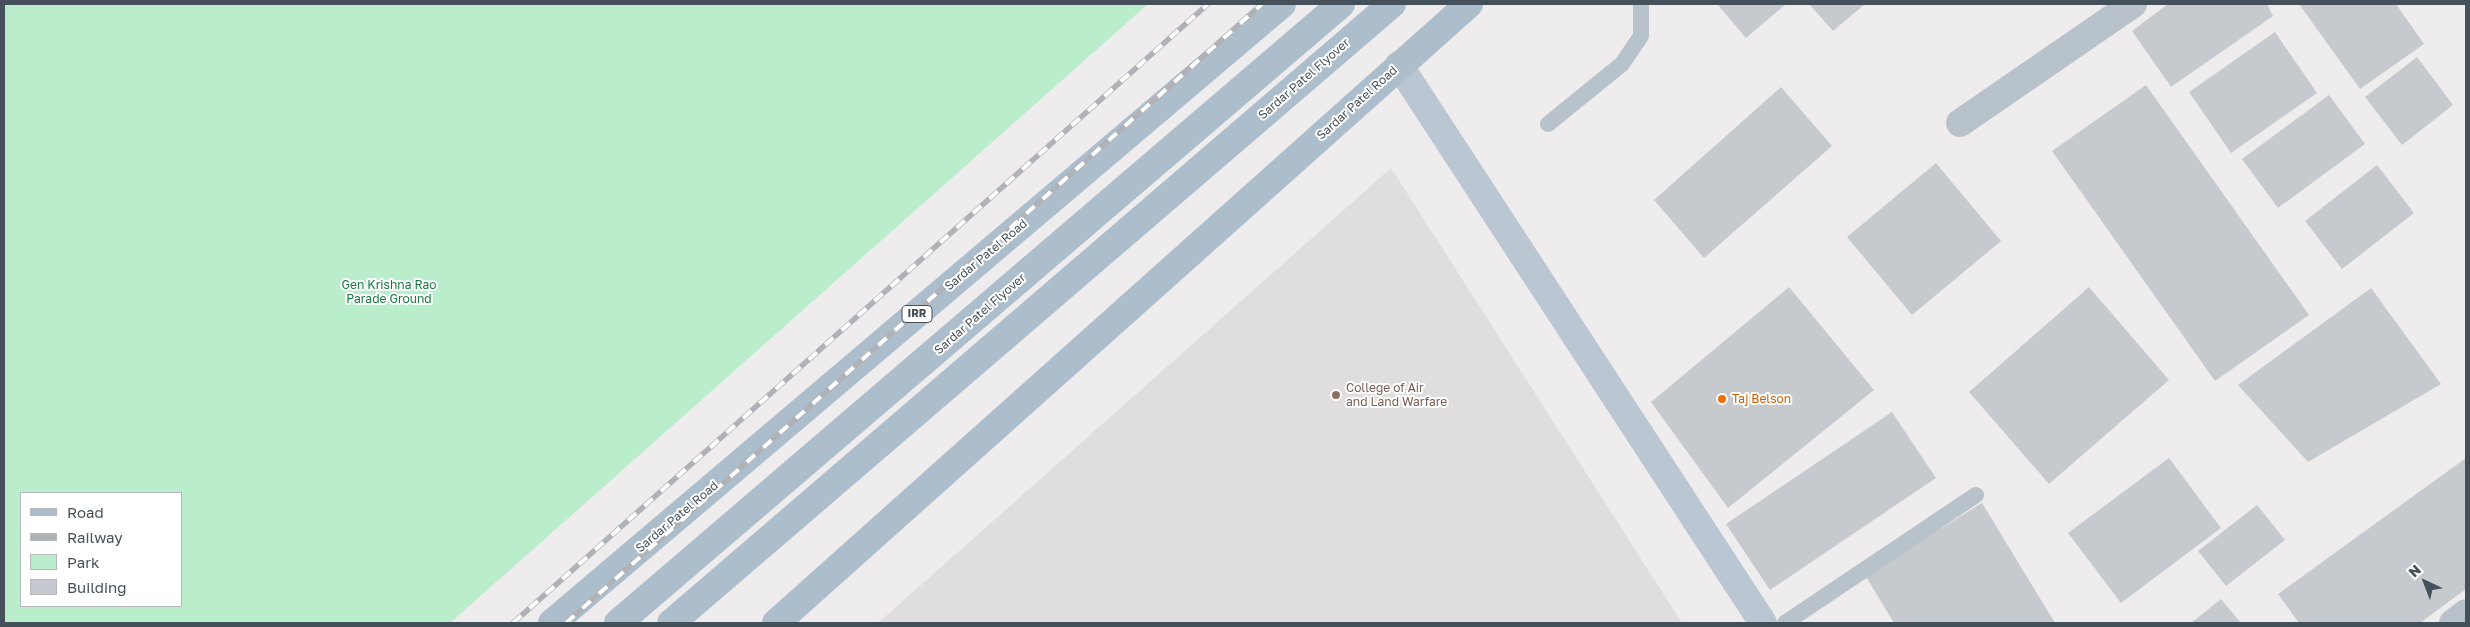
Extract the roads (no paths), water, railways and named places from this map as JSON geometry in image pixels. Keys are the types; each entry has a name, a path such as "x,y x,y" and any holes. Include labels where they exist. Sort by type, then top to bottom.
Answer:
{"main road":[{"name":"Sardar Patel Road","path":"552,623 1282,4"},
{"name":"Sardar Patel Flyover","path":"618,623 1341,4"},
{"name":"Sardar Patel Flyover","path":"671,623 1392,4"},
{"name":"Sardar Patel Road","path":"776,623 1469,4"}],"street":[{"path":"1960,123 2133,4"},
{"path":"1399,65 1763,623"},
{"path":"2453,623 2466,613"}],"lane":[{"path":"1548,124 1622,64 1641,36 1641,4"},
{"path":"1785,623 1976,495"}],"railway":[{"path":"513,623 1208,4"},
{"path":"566,623 1262,4"}],"place":[{"name":"College of Air and Land Warfare","path":"1336,395"},
{"name":"Taj Belson","path":"1722,399"}],"park label":[{"name":"Gen Krishna Rao Parade Ground","path":"389,292"}]}
